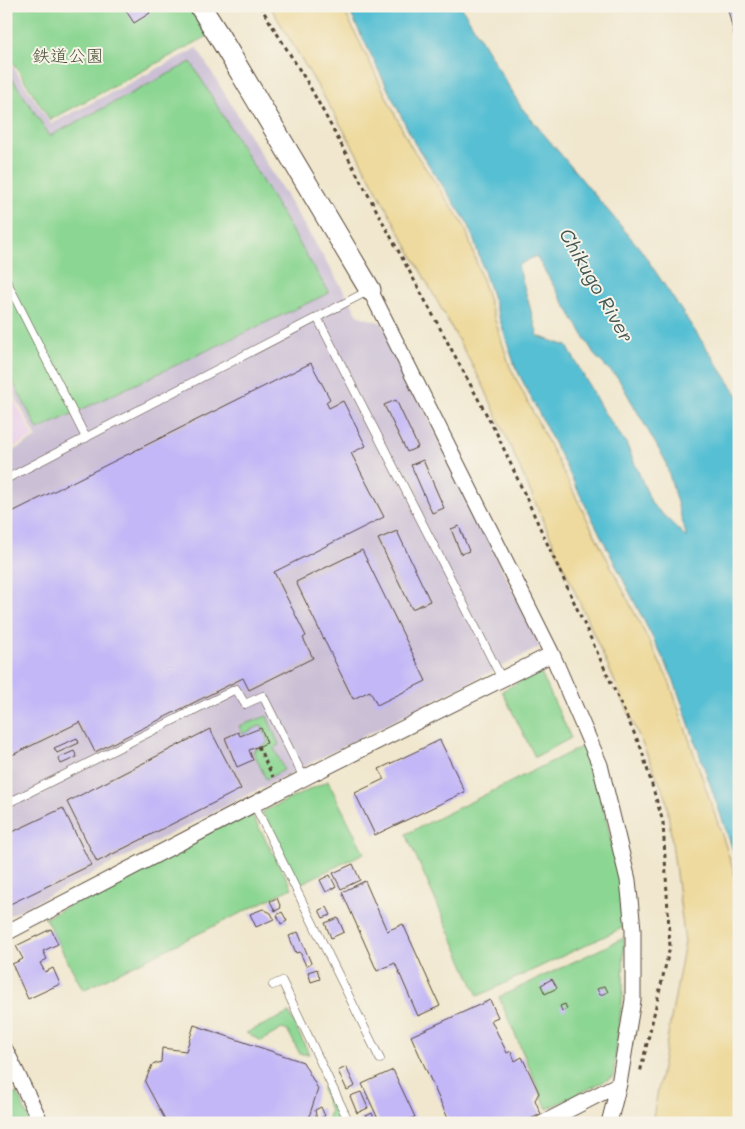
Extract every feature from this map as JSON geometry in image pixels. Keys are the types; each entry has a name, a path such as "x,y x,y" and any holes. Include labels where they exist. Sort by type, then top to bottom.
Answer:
{"street":[{"path":"200,6 370,290 552,654 600,765 628,880 634,929 633,1000 619,1084 609,1123"},
{"path":"6,933 304,778 552,654"},
{"path":"6,1051 41,1123"},
{"path":"543,1123 619,1084"}],"lane":[{"path":"6,280 86,438"},
{"path":"6,479 370,290"},
{"path":"317,317 502,679"},
{"path":"6,804 236,690 245,704 263,696 304,778"},
{"path":"254,804 380,1059"},
{"path":"272,985 282,981 348,1123"}],"path":[{"path":"258,746 279,792"}],"shaded area":[{"path":"197,48 359,316 382,323 540,647 6,917 6,454 37,438 6,379 6,56 51,124"},
{"path":"6,384 34,437 6,451"}],"green space":[{"name":"鉄道公園","path":"6,6 188,6 208,36 50,120 6,51"},
{"path":"191,62 329,293 38,430 6,368 6,69 50,136"},
{"path":"540,671 571,738 535,757 502,691"},
{"path":"267,716 279,745 274,748 284,770 266,779 253,751 268,743 262,725 243,734 239,726"},
{"path":"583,746 604,809 620,882 622,928 478,996 406,834"},
{"path":"328,781 364,853 298,885 262,812"},
{"path":"250,811 292,888 83,990 45,918"},
{"path":"624,938 623,994 613,1077 547,1109 499,997"},
{"path":"289,1013 309,1054 300,1054 288,1031 282,1029 261,1041 246,1033"},
{"path":"327,1086 341,1118 340,1123 323,1123 327,1121 330,1110 322,1089"},
{"path":"17,1093 31,1123 6,1123 6,1097"}],"sand":[{"path":"270,6 342,6 410,145 465,227 510,367 669,681 739,889 739,1087 733,1119 729,1123 652,1123 685,942 666,797 484,387 346,134"}],"water":[{"name":"Chikugo River","path":"347,6 461,6 521,107 641,250 739,397 739,871 673,678 515,366 469,225 415,144","holes":["536,256 596,357 618,378 665,460 687,538 652,504 626,443 603,411 567,346 538,336 518,265"]}],"building":[{"path":"123,6 145,6 150,13 134,23"},
{"path":"727,6 739,6 739,51 738,51"},
{"path":"311,363 330,399 326,402 329,408 343,401 366,446 351,453 384,517 274,572 306,636 303,638 313,658 249,690 243,678 95,752 80,722 6,758 6,515"},
{"path":"396,400 418,447 407,452 384,405"},
{"path":"423,460 444,508 432,513 411,465"},
{"path":"459,526 469,551 461,554 451,529"},
{"path":"397,531 430,601 412,609 378,539"},
{"path":"362,550 426,681 377,705 370,691 353,699 296,582"},
{"path":"261,728 267,743 249,750 253,760 237,767 225,738 238,732 240,736"},
{"path":"210,729 241,789 97,862 67,802"},
{"path":"77,738 79,743 57,753 54,748"},
{"path":"440,740 465,792 375,835 355,793 384,779 379,769"},
{"path":"74,751 77,757 61,764 58,758"},
{"path":"63,808 91,865 6,906 6,835"},
{"path":"353,864 360,880 341,889 333,873"},
{"path":"330,875 336,887 326,892 320,880"},
{"path":"365,881 387,931 403,924 440,1006 418,1016 395,963 377,971 342,892"},
{"path":"277,898 281,908 275,911 270,901"},
{"path":"327,907 331,915 323,918 319,910"},
{"path":"263,909 271,913 274,919 256,927 250,914"},
{"path":"282,912 287,921 281,924 277,915"},
{"path":"338,918 344,932 331,938 325,923"},
{"path":"51,929 58,944 43,951 47,959 40,963 45,972 53,968 60,984 28,999 12,964 23,959 16,946"},
{"path":"298,932 311,963 306,966 300,952 296,953 289,936"},
{"path":"317,969 320,979 311,982 308,972"},
{"path":"552,979 557,988 545,994 541,985"},
{"path":"605,986 608,992 600,995 597,989"},
{"path":"490,1000 498,1017 491,1020 507,1053 511,1051 515,1061 522,1057 539,1093 535,1100 541,1114 522,1123 450,1123 411,1036"},
{"path":"565,1004 567,1009 562,1011 560,1006"},
{"path":"194,1025 303,1062 318,1089 307,1123 167,1123 145,1082 152,1065 161,1062 162,1048 186,1051"},
{"path":"346,1067 355,1086 347,1090 338,1071"},
{"path":"393,1070 415,1117 401,1123 380,1123 362,1084"},
{"path":"361,1092 368,1108 357,1113 350,1096"},
{"path":"321,1107 325,1116 317,1120 315,1110"},
{"path":"372,1113 376,1123 362,1123 360,1119"}]}
